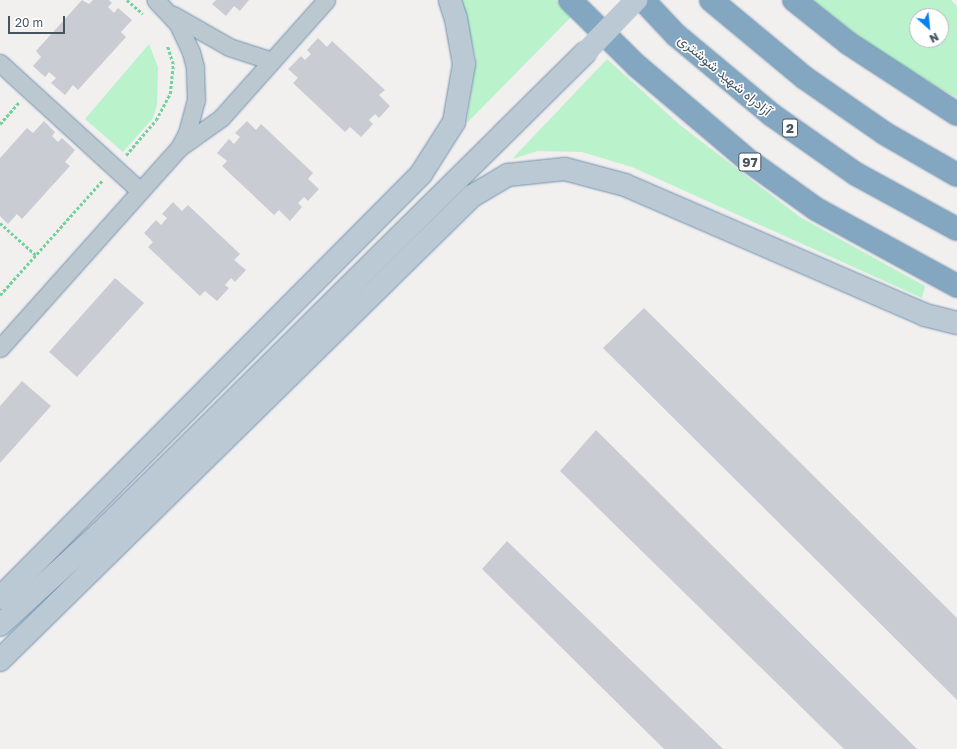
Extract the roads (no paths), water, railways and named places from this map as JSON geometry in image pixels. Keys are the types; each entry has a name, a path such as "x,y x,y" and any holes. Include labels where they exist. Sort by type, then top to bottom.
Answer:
{"highway":[{"name":"97","path":"570,0 637,66 749,161 816,209 957,286"},
{"name":"آزادراه شهید شوشتری","path":"643,0 676,34 772,115 856,174 957,228"},
{"path":"711,0 805,78 884,133 957,175"},
{"path":"794,0 848,43 957,114"}],"street":[{"path":"156,0 169,12 178,24 191,52 196,84 192,117 179,148"},
{"path":"0,348 179,148 221,118 326,0"},
{"path":"0,598 420,174 454,122 464,64 456,19 450,0"},
{"path":"0,625 100,533 585,53 636,0"},
{"path":"169,12 230,47 272,61"},
{"path":"0,63 140,191"},
{"path":"0,660 472,196 508,176 564,169 625,184 925,315 957,323"},
{"path":"0,643 100,533"}]}
